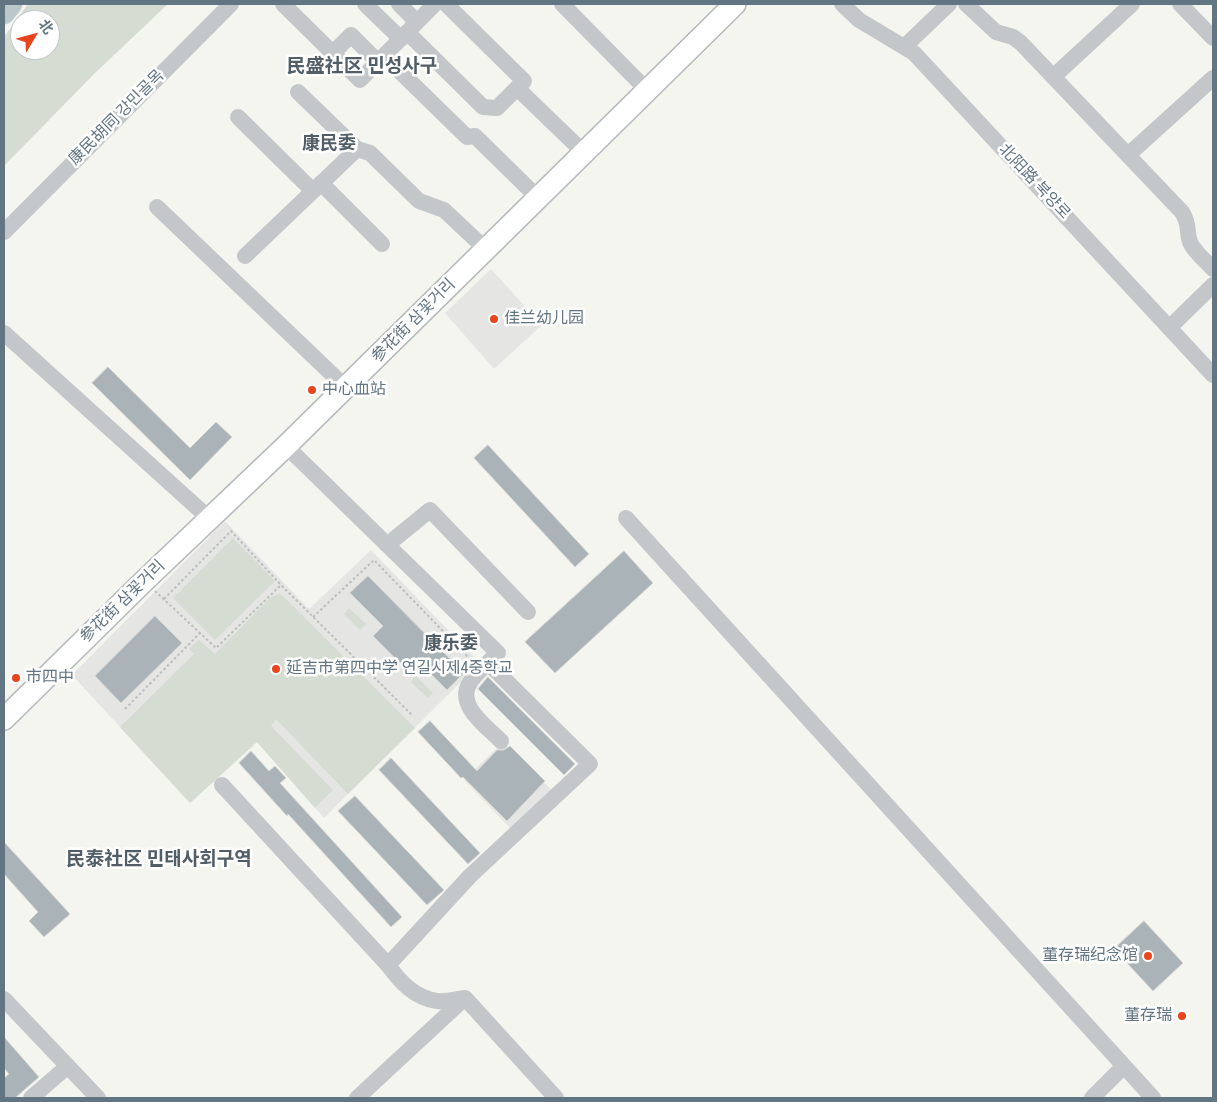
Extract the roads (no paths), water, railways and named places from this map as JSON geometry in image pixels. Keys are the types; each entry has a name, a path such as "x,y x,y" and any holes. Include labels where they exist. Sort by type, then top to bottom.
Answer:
{"main road":[{"name":"参花街 삼꽃거리","path":"4,702 477,241 716,4"},
{"name":"参花街 삼꽃거리","path":"4,718 286,446 735,4"}],"street":[{"name":"康民胡同 강민골목","path":"4,232 231,4"},
{"path":"283,4 360,80 435,4"},
{"path":"399,4 408,31"},
{"path":"373,7 408,31 483,107 497,108 524,81 446,4"},
{"path":"562,4 638,81"},
{"name":"北阳路 북양로","path":"842,4 860,20 914,53 1213,375"},
{"path":"905,46 949,4"},
{"path":"966,4 996,32 1013,37 1021,43 1182,212 1187,219 1189,240 1213,269"},
{"path":"1053,77 1132,4"},
{"path":"1180,4 1213,38"},
{"path":"333,53 351,35 381,59 467,137 475,136 529,189"},
{"path":"1128,155 1213,78"},
{"path":"517,88 575,144"},
{"path":"298,92 357,149 370,153 418,201 444,210 477,241"},
{"path":"238,117 382,244"},
{"path":"245,256 357,149"},
{"path":"158,207 336,379"},
{"path":"1169,328 1213,285"},
{"path":"4,333 200,511"},
{"path":"286,446 498,653 470,682 465,693 471,710 501,741"},
{"path":"388,545 430,510 528,612"},
{"path":"626,518 1153,1098"},
{"path":"388,965 470,876 590,764 488,663"},
{"path":"222,785 388,965 401,983 421,996 438,1001 465,998"},
{"path":"357,1098 465,998"},
{"path":"465,998 556,1098"},
{"path":"4,999 98,1098"},
{"path":"32,1098 68,1066"},
{"path":"1092,1098 1124,1066"}],"waterway":[{"path":"4,14 12,4"}],"place":[{"name":"佳兰幼儿园","path":"494,319"},
{"name":"中心血站","path":"312,390"},
{"name":"延吉市第四中学 연길시제4중학교","path":"276,669"},
{"name":"市四中","path":"16,678"},
{"name":"董存瑞纪念馆","path":"1148,956"},
{"name":"董存瑞","path":"1182,1016"}],"district":[{"name":"民盛社区 민성사구","path":"362,67"},
{"name":"康民委","path":"329,144"},
{"name":"康乐委","path":"451,644"},
{"name":"民泰社区 민태사회구역","path":"159,860"}]}
